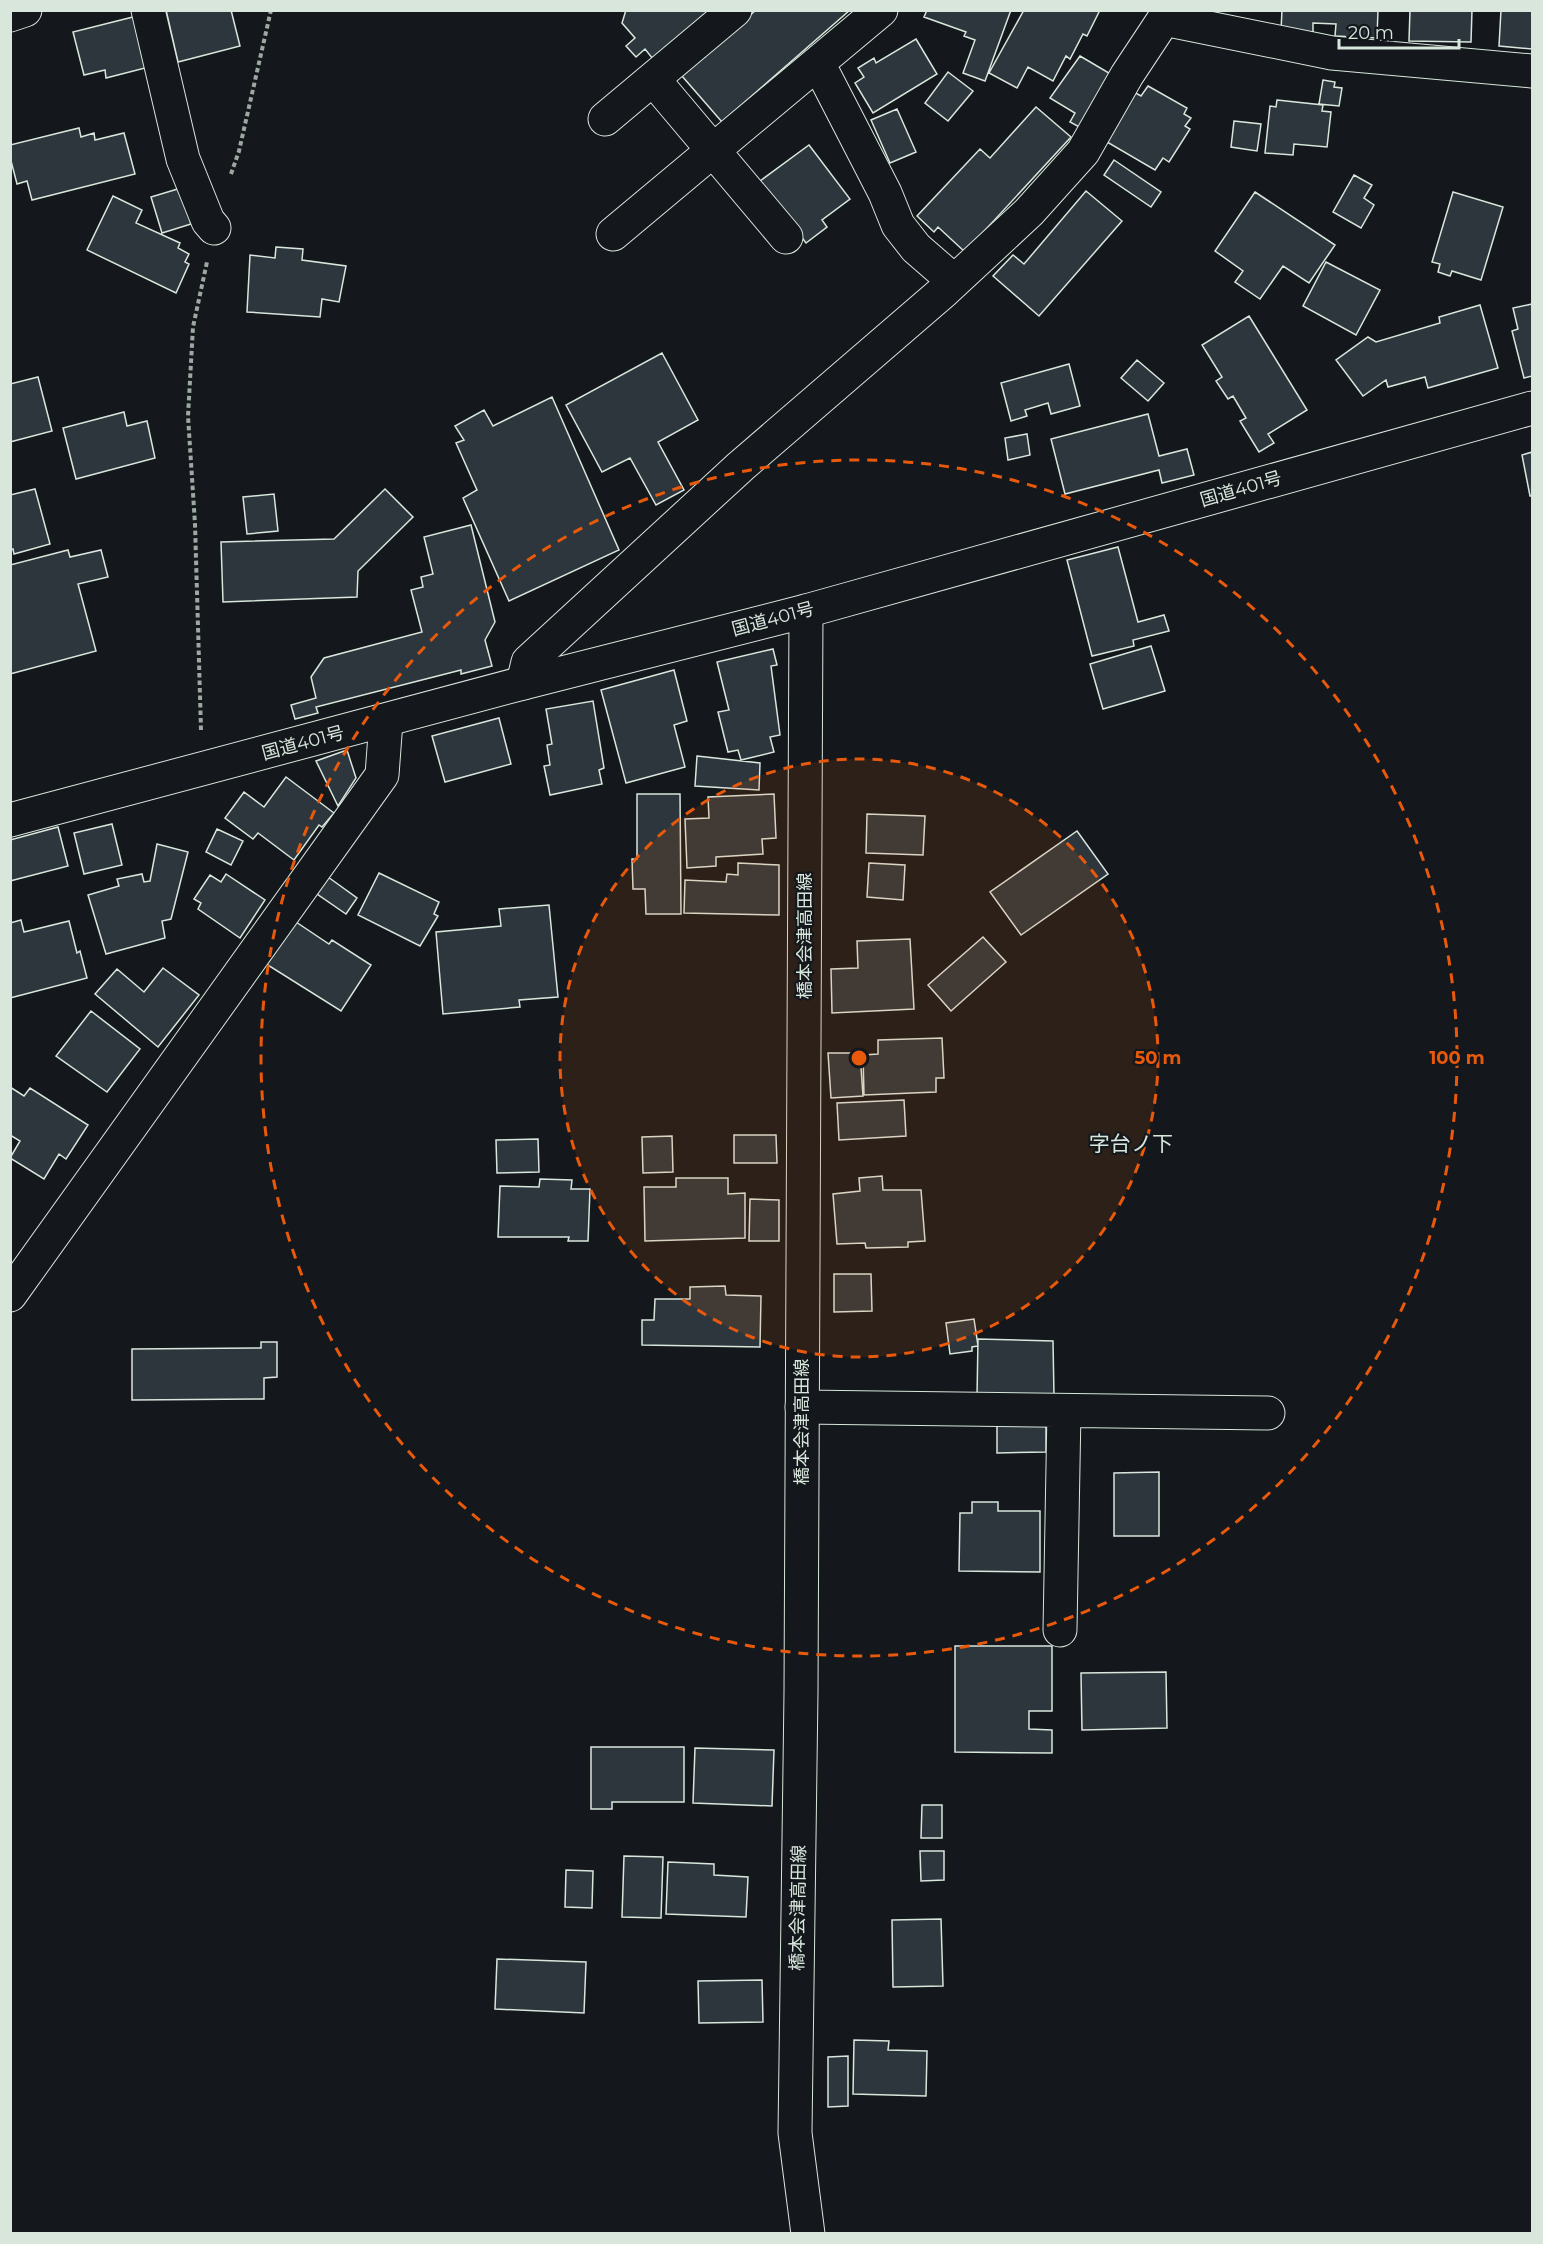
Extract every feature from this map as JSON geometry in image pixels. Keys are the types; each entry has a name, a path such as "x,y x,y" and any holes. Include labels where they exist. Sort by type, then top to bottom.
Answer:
{"main road":[{"path":"10,15 25,10"},
{"path":"148,10 183,159 208,221 214,228"},
{"path":"605,119 735,10"},
{"path":"613,234 881,10"},
{"path":"523,683 528,662 741,466 954,281 1029,212 1083,152 1165,15 1332,53 1533,71"},
{"path":"818,63 885,193 898,225 916,248 954,281"},
{"path":"653,79 786,237"},
{"name":"国道401号","path":"10,820 523,683 806,611 1533,408"},
{"name":"橋本会津高田線","path":"806,611 801,1692 795,2133 808,2234"},
{"path":"10,1295 382,775 386,721"},
{"path":"802,1407 1268,1413"},
{"path":"1060,1630 1064,1411"}],"path":[{"path":"202,770 195,524 188,416 194,327 214,228 238,151 271,10"}],"building":[{"path":"166,10 231,10 240,46 178,62"},
{"path":"626,10 713,10 657,64 645,49 636,57 626,46 635,38 622,23"},
{"path":"756,10 850,10 722,122 682,76"},
{"path":"927,10 1011,10 985,81 963,73 975,40 964,36 966,32 924,17"},
{"path":"1024,10 1100,10 1087,36 1083,34 1070,59 1066,56 1053,81 1028,67 1017,88 989,73"},
{"path":"1282,10 1378,10 1377,38 1335,36 1336,24 1313,23 1313,32 1281,31"},
{"path":"1410,10 1472,10 1471,42 1409,41"},
{"path":"1501,10 1532,10 1532,49 1499,46"},
{"path":"137,16 149,67 106,78 105,70 84,75 73,32"},
{"path":"916,39 937,74 873,113 855,83 864,77 858,68 874,58 876,63"},
{"path":"1080,56 1114,76 1083,129 1070,122 1075,113 1050,98"},
{"path":"948,72 973,91 948,121 925,103"},
{"path":"1323,80 1335,82 1334,87 1342,88 1339,106 1319,104"},
{"path":"1148,86 1187,108 1184,114 1191,118 1185,126 1190,129 1169,162 1163,158 1155,170 1107,142 1134,92 1141,96"},
{"path":"1277,100 1323,105 1322,111 1331,112 1327,147 1294,144 1293,155 1265,153 1270,106 1276,107"},
{"path":"1036,107 1071,137 965,252 938,227 934,232 917,216 980,149 990,158"},
{"path":"897,109 916,152 890,163 871,120"},
{"path":"1234,121 1261,124 1257,151 1231,147"},
{"path":"79,128 81,137 94,133 95,140 124,133 135,174 32,200 27,181 17,184 10,157 10,145"},
{"path":"809,145 850,199 822,220 827,227 806,243 760,181"},
{"path":"1114,160 1161,192 1151,207 1104,175"},
{"path":"1354,175 1372,185 1364,198 1374,205 1361,228 1333,212"},
{"path":"181,188 191,224 162,233 151,197"},
{"path":"1086,191 1122,221 1039,316 993,276 1013,255 1024,264"},
{"path":"1255,192 1335,245 1309,283 1283,266 1260,299 1235,282 1243,271 1215,251"},
{"path":"1453,192 1503,207 1481,280 1452,271 1450,276 1438,272 1440,264 1432,262"},
{"path":"113,196 142,210 136,223 180,243 178,248 189,254 185,262 189,264 176,293 87,250"},
{"path":"276,247 303,249 302,260 346,266 339,302 322,299 320,317 247,312 250,255 275,258"},
{"path":"1326,262 1380,290 1356,335 1303,306"},
{"path":"1532,304 1532,376 1524,378 1512,331 1518,329 1513,308"},
{"path":"1480,305 1498,368 1428,388 1425,377 1388,387 1386,380 1363,396 1336,360 1368,337 1376,342 1440,323 1439,317"},
{"path":"1249,316 1307,410 1268,434 1274,443 1259,452 1240,421 1246,418 1233,396 1228,399 1216,381 1222,377 1202,345"},
{"path":"662,353 698,420 658,442 684,490 656,505 630,458 602,472 566,405"},
{"path":"1137,360 1164,383 1148,401 1121,378"},
{"path":"1069,364 1080,406 1051,414 1048,403 1025,410 1027,416 1011,421 1001,383"},
{"path":"38,377 52,431 10,442 10,384"},
{"path":"552,397 619,550 509,601 463,498 477,490 456,443 464,440 455,426 484,410 493,426"},
{"path":"124,412 127,426 147,421 155,458 76,479 63,428"},
{"path":"1148,414 1159,456 1187,449 1194,475 1162,483 1159,470 1065,494 1051,439"},
{"path":"1027,434 1030,455 1008,460 1005,438"},
{"path":"1532,452 1532,496 1530,496 1522,455"},
{"path":"35,489 50,544 14,554 13,549 10,550 10,495"},
{"path":"385,489 413,517 358,571 357,597 223,602 221,542 334,539"},
{"path":"274,494 278,531 247,534 243,497"},
{"path":"471,525 495,622 485,640 492,666 461,674 461,670 316,707 318,713 295,719 291,705 316,698 311,677 324,658 422,632 411,590 423,587 421,577 433,574 424,537"},
{"path":"1118,547 1138,622 1164,615 1169,631 1133,640 1134,646 1092,656 1067,560"},
{"path":"68,550 70,557 101,550 108,577 78,584 96,651 10,674 10,565"},
{"path":"1151,646 1165,691 1103,709 1090,664"},
{"path":"773,649 777,665 771,666 780,735 770,737 774,752 741,760 738,750 728,752 718,712 729,710 717,662"},
{"path":"674,670 687,721 674,725 685,767 626,783 601,690"},
{"path":"593,701 604,768 599,770 602,784 550,795 544,766 550,765 547,745 552,744 546,709"},
{"path":"499,718 511,764 445,782 432,736"},
{"path":"347,750 356,778 338,806 316,761"},
{"path":"697,756 760,763 759,790 695,786"},
{"path":"286,777 334,813 322,827 319,825 294,860 258,833 253,839 225,818 244,792 264,807"},
{"path":"637,794 680,794 681,914 646,914 645,889 633,889 632,859 637,859"},
{"path":"774,794 776,838 762,839 763,854 716,857 716,866 687,868 685,819 709,818 708,797"},
{"path":"867,814 925,816 923,855 866,853"},
{"path":"112,824 122,865 84,874 74,833"},
{"path":"58,827 68,866 10,881 10,840"},
{"path":"217,829 243,841 231,865 206,852"},
{"path":"1077,831 1108,874 1021,935 990,892"},
{"path":"157,844 188,852 171,919 162,921 165,938 106,954 88,895 119,886 117,879 142,874 144,882 150,881"},
{"path":"738,863 779,865 779,915 684,913 685,880 726,882 727,874 738,875"},
{"path":"869,863 905,865 903,900 867,897"},
{"path":"379,873 439,902 434,914 438,916 420,946 358,915"},
{"path":"226,874 265,900 240,938 198,909 201,903 194,899 210,875 221,882"},
{"path":"328,877 357,898 346,914 317,894"},
{"path":"549,905 558,997 519,1000 520,1007 443,1014 436,932 501,926 499,909"},
{"path":"21,920 24,932 69,921 77,953 80,951 87,978 10,998 10,923"},
{"path":"293,920 329,944 332,940 371,965 341,1011 263,962"},
{"path":"983,937 1006,962 951,1011 928,985"},
{"path":"910,939 914,1009 832,1013 831,969 858,968 857,941"},
{"path":"163,968 199,995 158,1047 95,994 117,969 144,992"},
{"path":"91,1011 140,1049 107,1092 56,1056"},
{"path":"942,1038 944,1078 936,1078 936,1092 864,1095 863,1055 878,1054 878,1040"},
{"path":"828,1053 860,1053 863,1096 831,1098"},
{"path":"10,1087 24,1096 30,1088 88,1125 66,1159 59,1154 44,1179 10,1158 20,1141 10,1135"},
{"path":"904,1100 906,1136 839,1140 837,1103"},
{"path":"734,1135 776,1135 777,1163 734,1163"},
{"path":"672,1136 673,1172 643,1173 642,1137"},
{"path":"538,1139 539,1172 497,1173 496,1140"},
{"path":"882,1176 883,1190 921,1190 925,1241 908,1242 908,1247 866,1248 865,1243 837,1244 833,1194 860,1191 859,1178"},
{"path":"676,1178 728,1178 728,1194 745,1193 745,1238 645,1241 644,1187 676,1187"},
{"path":"540,1179 572,1180 571,1189 590,1189 588,1241 568,1241 569,1237 498,1237 500,1186 539,1187"},
{"path":"750,1199 779,1200 779,1241 749,1241"},
{"path":"834,1274 871,1274 872,1311 834,1312"},
{"path":"725,1286 726,1295 761,1296 760,1347 642,1345 642,1320 654,1320 655,1299 690,1299 690,1287"},
{"path":"974,1319 978,1346 972,1347 972,1351 950,1354 946,1323"},
{"path":"978,1339 1053,1341 1054,1396 977,1397"},
{"path":"261,1342 277,1342 277,1377 264,1378 264,1399 132,1400 132,1349 261,1348"},
{"path":"1046,1424 1046,1452 997,1453 997,1426"},
{"path":"1159,1472 1159,1536 1114,1536 1114,1473"},
{"path":"972,1502 998,1502 998,1511 1040,1511 1040,1572 959,1571 960,1513 972,1513"},
{"path":"955,1646 1052,1646 1052,1711 1029,1711 1029,1729 1052,1730 1052,1753 955,1752"},
{"path":"1166,1672 1167,1728 1082,1730 1081,1673"},
{"path":"591,1747 684,1747 684,1802 612,1802 612,1809 591,1809"},
{"path":"695,1748 774,1750 772,1806 693,1803"},
{"path":"922,1805 942,1805 942,1838 921,1838"},
{"path":"920,1851 944,1851 944,1880 921,1881"},
{"path":"624,1856 663,1857 661,1918 622,1917"},
{"path":"668,1862 714,1864 714,1875 748,1877 746,1917 666,1914"},
{"path":"566,1870 593,1871 592,1908 565,1907"},
{"path":"941,1919 943,1986 893,1987 892,1920"},
{"path":"497,1959 586,1962 584,2013 495,2009"},
{"path":"762,1980 763,2022 699,2023 698,1981"},
{"path":"854,2040 889,2041 888,2050 927,2051 926,2096 853,2094"},
{"path":"848,2056 848,2106 828,2107 828,2057"}],"district":[{"name":"字台ノ下","path":"1131,1144"}]}
